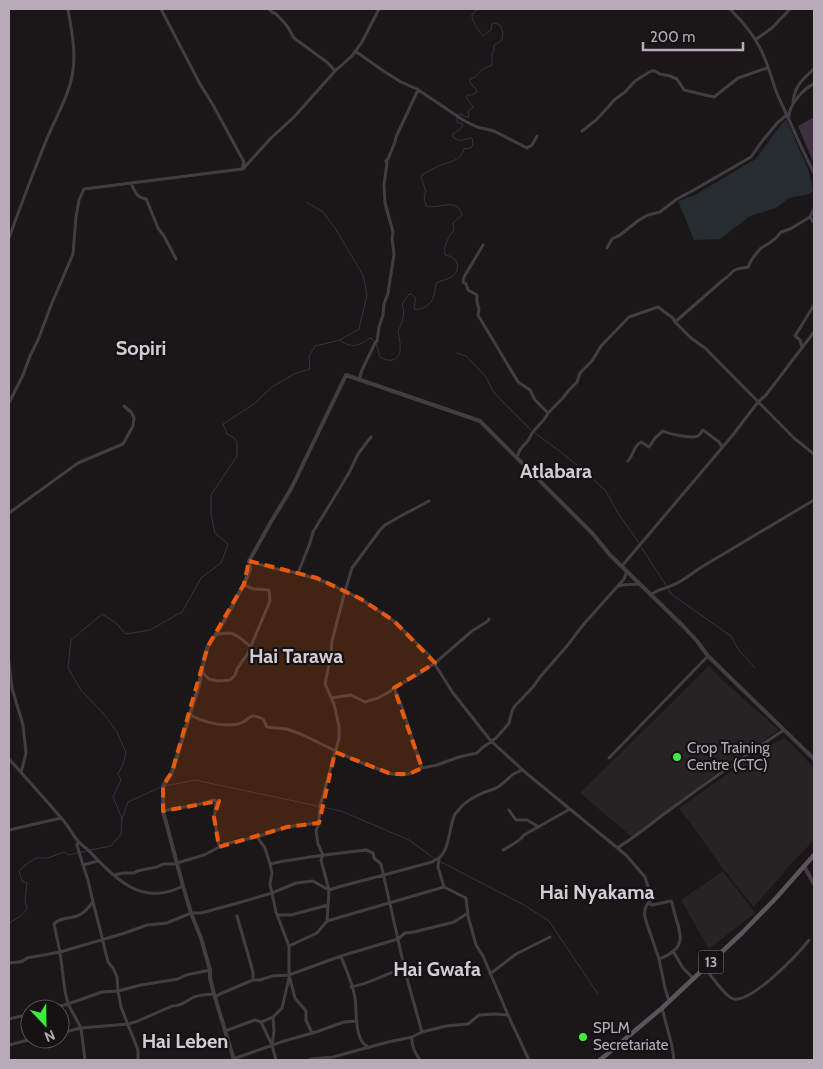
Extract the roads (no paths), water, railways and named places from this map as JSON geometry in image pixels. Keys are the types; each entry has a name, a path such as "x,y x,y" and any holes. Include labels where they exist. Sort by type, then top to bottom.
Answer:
{"main road":[{"name":"13","path":"603,1059 662,1008 753,923 814,855"}],"street":[{"path":"9,238 30,180 70,86 74,59 68,9"},
{"path":"161,9 244,162 242,169"},
{"path":"269,9 278,16 294,38 328,63 335,72"},
{"path":"9,403 23,375 73,254 76,217 79,200 84,189 242,169 294,117 355,51 362,42 379,9"},
{"path":"730,9 746,26 755,40 814,173"},
{"path":"755,40 772,28 790,9"},
{"path":"355,51 463,120 478,127 494,131 527,148 532,145 537,136"},
{"path":"582,131 597,119 635,81 651,72 674,77 684,90 714,97 738,78 767,68"},
{"path":"793,104 794,93 802,80 814,69"},
{"path":"607,248 612,239 620,236 640,220 648,215 660,212 677,199 751,157 778,121 788,116 789,109 793,104 804,91 814,84"},
{"path":"359,380 378,340 379,327 388,293 388,282 393,265 393,232 387,213 384,186 387,170 386,161 418,90"},
{"path":"131,183 136,194 140,198 146,199 158,228 176,258"},
{"path":"675,322 723,280 728,278 732,272 748,267 761,248 776,238 780,232 790,229 810,217 814,209"},
{"path":"810,217 814,223"},
{"path":"483,245 463,282 468,290 477,295 478,315 508,367 518,382 530,390 535,400 548,413"},
{"path":"802,347 800,340 795,336 814,305"},
{"path":"516,457 521,447 528,441 548,413 577,382 580,373 592,361 601,346 629,317 658,306 673,318 691,338 705,348 794,438 814,454"},
{"path":"622,566 722,448 758,402 766,395 814,332"},
{"path":"357,1021 344,1022 272,1045 234,1060 210,978 210,970 176,863 163,812 163,786 172,772 190,715 208,646 243,585 250,569 249,561 291,489 346,375 480,421 593,534 610,555 697,641 708,656 814,759"},
{"path":"9,513 78,463 123,444 134,426 134,418 131,412 124,406"},
{"path":"628,460 638,444 641,442 648,447 663,431 675,435 694,437 703,430 719,442 722,448"},
{"path":"298,573 313,532 349,474 358,454 371,437"},
{"path":"652,595 654,592 683,580 814,500"},
{"path":"327,921 329,890 321,860 323,855 318,844 316,831 319,823 320,806 339,739 339,726 334,704 325,684 332,641 344,591 352,568 380,530 385,525 429,501"},
{"path":"249,561 326,582 361,599 388,616 429,654 454,693 491,741 626,855 645,877 650,893 650,900 644,912 645,918 659,959 669,1001"},
{"path":"190,715 205,721 221,724 239,724 252,715 256,715 263,719 267,727 287,729 318,741 336,752 370,767 391,774 409,774 422,768 462,756 474,755 496,738 509,723 514,707 624,579 627,571"},
{"path":"616,588 622,585 640,584"},
{"path":"202,672 214,681 230,680 235,675 248,652 270,601 270,592 269,590 243,585"},
{"path":"331,698 352,695 365,702 378,698 436,663 468,634 489,619"},
{"path":"216,634 228,633 240,637 250,646"},
{"path":"610,758 708,656"},
{"path":"9,661 12,688 23,725 26,753 21,773"},
{"path":"394,688 422,768"},
{"path":"617,848 784,730"},
{"path":"9,759 70,828 78,842 113,876 130,887 159,894 171,892 183,886"},
{"path":"329,890 432,862 439,858 446,845 455,814 462,806 468,800 496,788 522,769"},
{"path":"163,812 213,800 216,801 214,817 219,847"},
{"path":"503,850 521,840 524,835 570,809"},
{"path":"510,810 516,820 527,820 539,827"},
{"path":"9,830 61,818"},
{"path":"113,876 123,873 134,873 163,864 176,863 204,855 230,842 257,837 288,827 319,823"},
{"path":"257,837 265,848 270,864 272,873 270,884 277,915 289,946 290,975 295,998 306,1011 306,1020 312,1033"},
{"path":"78,842 108,962 117,977 121,1007 138,1050 138,1060"},
{"path":"270,864 280,861 366,850 373,853 374,858 381,864 405,970 422,1032"},
{"path":"439,858 438,867 444,887"},
{"path":"83,865 98,861"},
{"path":"804,866 814,884"},
{"path":"9,963 24,962 27,958 60,952 147,926 167,923 191,913 201,913 296,883 313,881 329,890"},
{"path":"289,946 317,933 327,921 444,887 466,898 476,945 483,956 529,1060"},
{"path":"648,903 652,905 671,901 681,934 679,943 673,951 659,959"},
{"path":"67,999 54,924 57,920 78,916 85,912 92,902"},
{"path":"277,915 291,915 328,906"},
{"path":"70,1031 128,1024 172,1006 178,1006 204,994 215,996 253,980 290,975 341,956 398,939 405,933 454,922 468,914"},
{"path":"237,916 253,972 253,980"},
{"path":"490,974 516,954 550,937"},
{"path":"705,968 728,996 734,999 742,998 754,992 777,973 793,959 809,940"},
{"path":"673,951 683,968 694,978"},
{"path":"341,956 355,999 357,1021 362,1041 369,1048"},
{"path":"70,1003 102,992 118,991 178,979 186,975 210,970"},
{"path":"352,987 371,982 398,970 405,970"},
{"path":"225,1031 255,1020 264,1022 273,1017 282,1008 290,975"},
{"path":"70,1008 81,1028 85,1060"},
{"path":"662,1008 674,1060"},
{"path":"309,1060 333,1057 412,1037 422,1032 446,1026 468,1024 480,1015 508,1015"},
{"path":"272,1045 273,1017"},
{"path":"261,1022 272,1045 276,1060"},
{"path":"412,1037 411,1043 420,1060"},
{"path":"357,1050 362,1041"}],"waterway":[{"path":"340,340 347,344 355,345 371,338 376,343 380,357 386,360 396,358 400,352 398,331 404,314 402,304 409,294 415,297 415,310 426,307 432,301 436,283 451,277 456,272 457,262 452,257 445,255 445,248 448,238 454,230 453,223 462,215 460,209 452,205 426,206 424,197 426,191 421,177 433,169 460,157 464,149 471,148 473,144 472,138 460,140 452,136 463,126 462,123 457,122 457,116 461,114 469,117 468,111 473,107 466,97 477,92 470,83 470,79 492,65 494,45 502,40 503,32 500,25 495,23 492,24 491,30 483,36 472,17 472,14 479,9"},
{"path":"122,819 113,797 121,780 118,774 126,753 117,732 103,713 81,690 68,668 71,640 102,614 116,623 126,634 150,630 182,612 201,578 221,563 228,544 215,533 211,513 211,495 237,456 237,442 227,434 223,424 254,404 272,387 294,374 310,369 309,356 315,346 340,340 359,329 367,295 363,275 335,228 323,212 306,202"},
{"path":"457,353 466,356 486,377 493,391 532,431"},
{"path":"535,433 561,452 605,490 639,543"},
{"path":"641,547 666,585"},
{"path":"668,589 671,594 731,636 738,649 755,668"},
{"path":"165,786 195,780 341,811 409,840 435,859"},
{"path":"91,850 111,846 121,834 122,819 128,802 161,787"},
{"path":"9,923 21,916 27,909 25,901 27,883 22,881 19,871 25,865 36,858 48,858 64,852 68,855 87,851"},
{"path":"441,862 524,905 549,921 598,994"}],"place":[{"name":"Crop Training Centre (CTC)","path":"677,757"},
{"name":"SPLM Secretariate","path":"583,1037"}],"district":[{"name":"Sopiri","path":"141,348"},
{"name":"Atlabara","path":"556,471"},
{"name":"Hai Tarawa","path":"296,656"},
{"name":"Hai Nyakama","path":"597,892"},
{"name":"Hai Gwafa","path":"437,969"},
{"name":"Hai Leben","path":"185,1041"}]}
